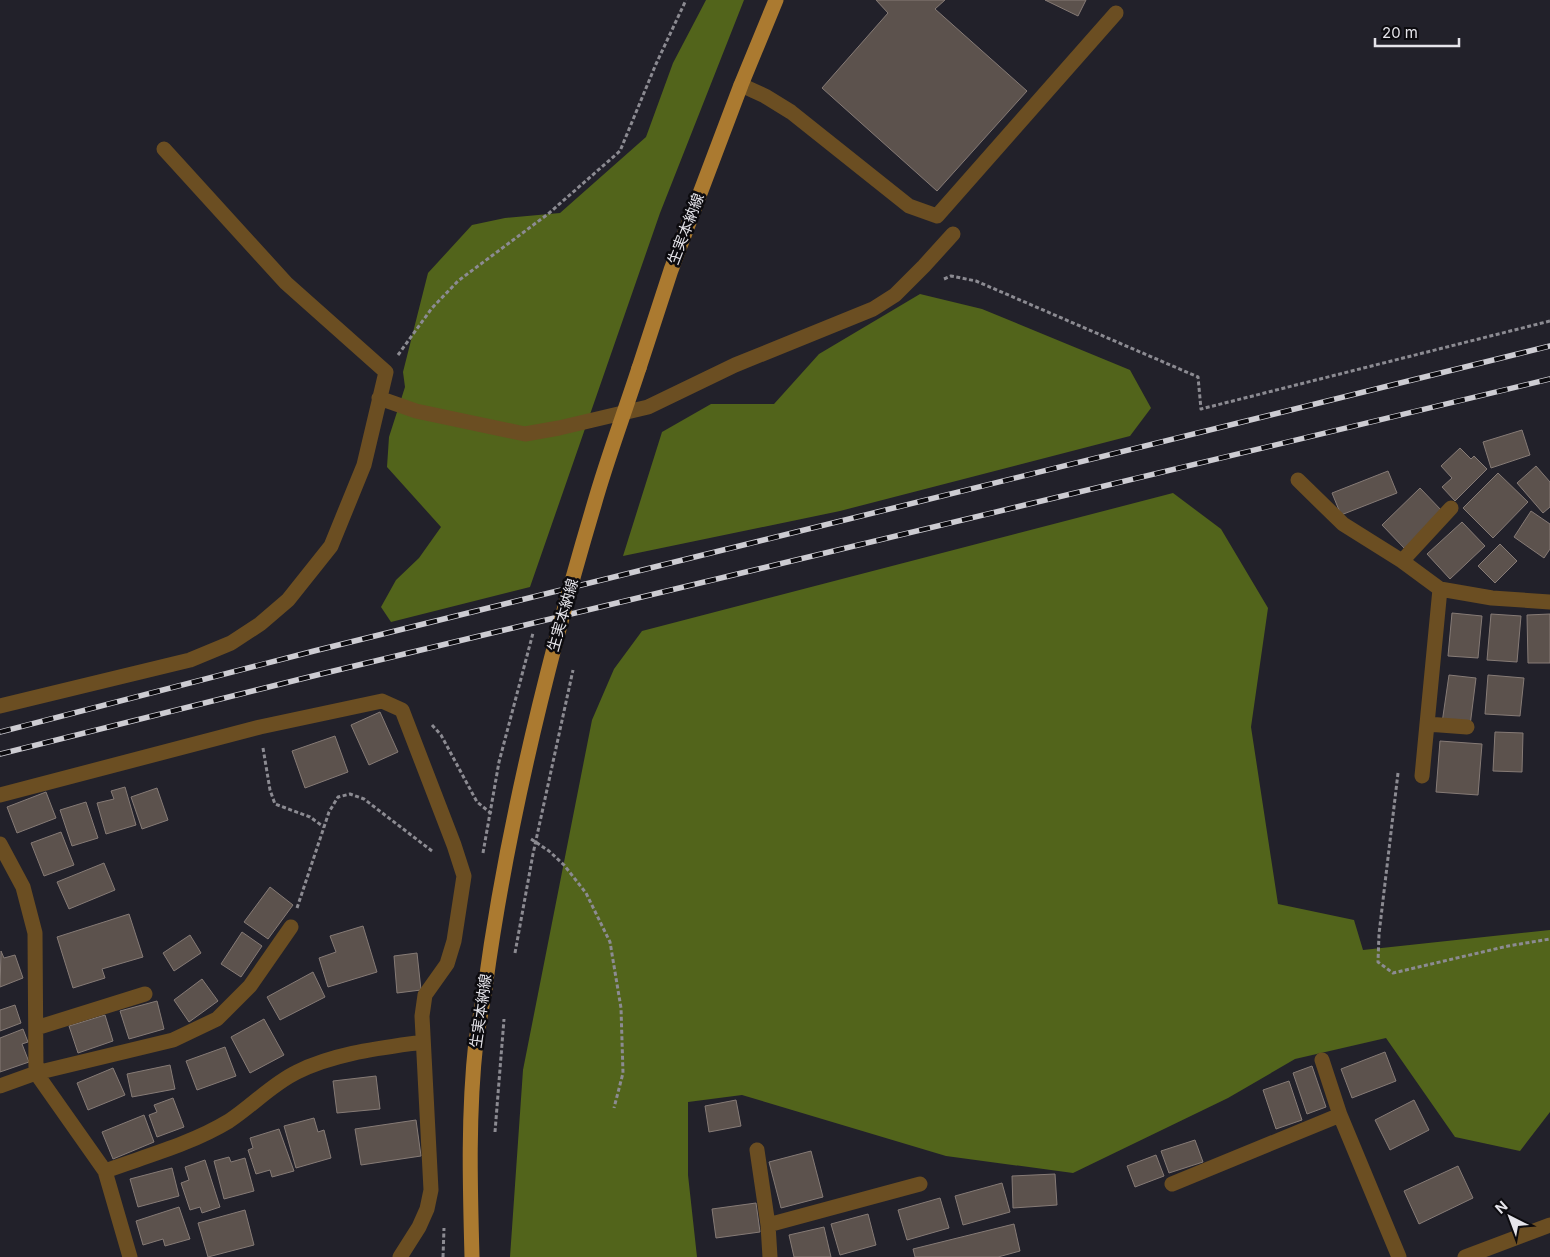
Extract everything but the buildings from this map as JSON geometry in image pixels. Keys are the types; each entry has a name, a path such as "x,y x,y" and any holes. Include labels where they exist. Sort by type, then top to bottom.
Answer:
{"main road":[{"name":"生実本納線","path":"472,1257 470,1194 471,1124 476,1042 502,873 542,691 594,504 671,270 741,85 776,0"}],"street":[{"path":"741,85 791,112 909,206 937,216 1116,13"},
{"path":"0,706 190,660 231,643 260,624 288,600 331,546 364,466 386,372 286,283 164,149"},
{"path":"379,398 416,411 525,434 648,407 735,365 873,309 895,295 953,234"},
{"path":"1298,480 1343,524 1402,561 1440,589 1492,598 1550,602"},
{"path":"1402,561 1451,508"},
{"path":"1422,776 1440,589"},
{"path":"0,795 260,727 382,701 402,710 464,876 454,941 446,964 425,995 422,1016 431,1190 428,1209 400,1257"},
{"path":"1428,724 1467,727"},
{"path":"0,844 23,888 35,933 36,1073 105,1171 130,1257"},
{"path":"0,1086 36,1073 173,1040 217,1019 250,986 291,928"},
{"path":"36,1028 145,994"},
{"path":"105,1171 200,1136 229,1121 296,1072 331,1059 423,1042"},
{"path":"1322,1060 1340,1115 1399,1257"},
{"path":"1172,1184 1340,1115"},
{"path":"757,1150 768,1225 770,1257"},
{"path":"768,1225 920,1184"},
{"path":"1465,1257 1550,1225"}],"path":[{"path":"386,372 432,308 458,281 548,214 620,151 656,64 686,0"},
{"path":"942,279 951,276 976,281 1198,377 1201,409 1550,321"},
{"path":"514,955 535,845 574,666"},
{"path":"402,710 423,715 441,735 477,802 499,819"},
{"path":"260,727 274,804 310,818 324,827"},
{"path":"1399,771 1379,934 1378,962 1393,974 1508,946 1550,940"},
{"path":"291,928 329,812 338,797 350,794 364,798 433,852"},
{"path":"524,835 549,851 564,865 586,894 610,942 621,1008 623,1073 614,1108"},
{"path":"494,1133 505,1012"}],"green space":[{"path":"706,0 744,0 660,213 530,587 391,622 381,607 396,580 419,558 441,527 387,467 389,437 405,387 403,372 428,273 472,225 505,218 560,213 646,137 673,63"},
{"path":"920,294 982,309 1130,370 1151,408 1130,436 840,511 623,556 662,432 711,404 774,404 819,354"},
{"path":"1173,493 1221,529 1268,608 1251,727 1278,904 1354,920 1363,950 1550,930 1550,1112 1520,1151 1455,1137 1386,1038 1295,1059 1228,1098 1073,1173 946,1156 742,1095 688,1102 688,1175 697,1257 510,1257 523,1070 592,720 614,669 642,631"}],"railway":[{"path":"0,732 314,651 1550,346"},
{"path":"0,754 321,674 1550,379"}]}
